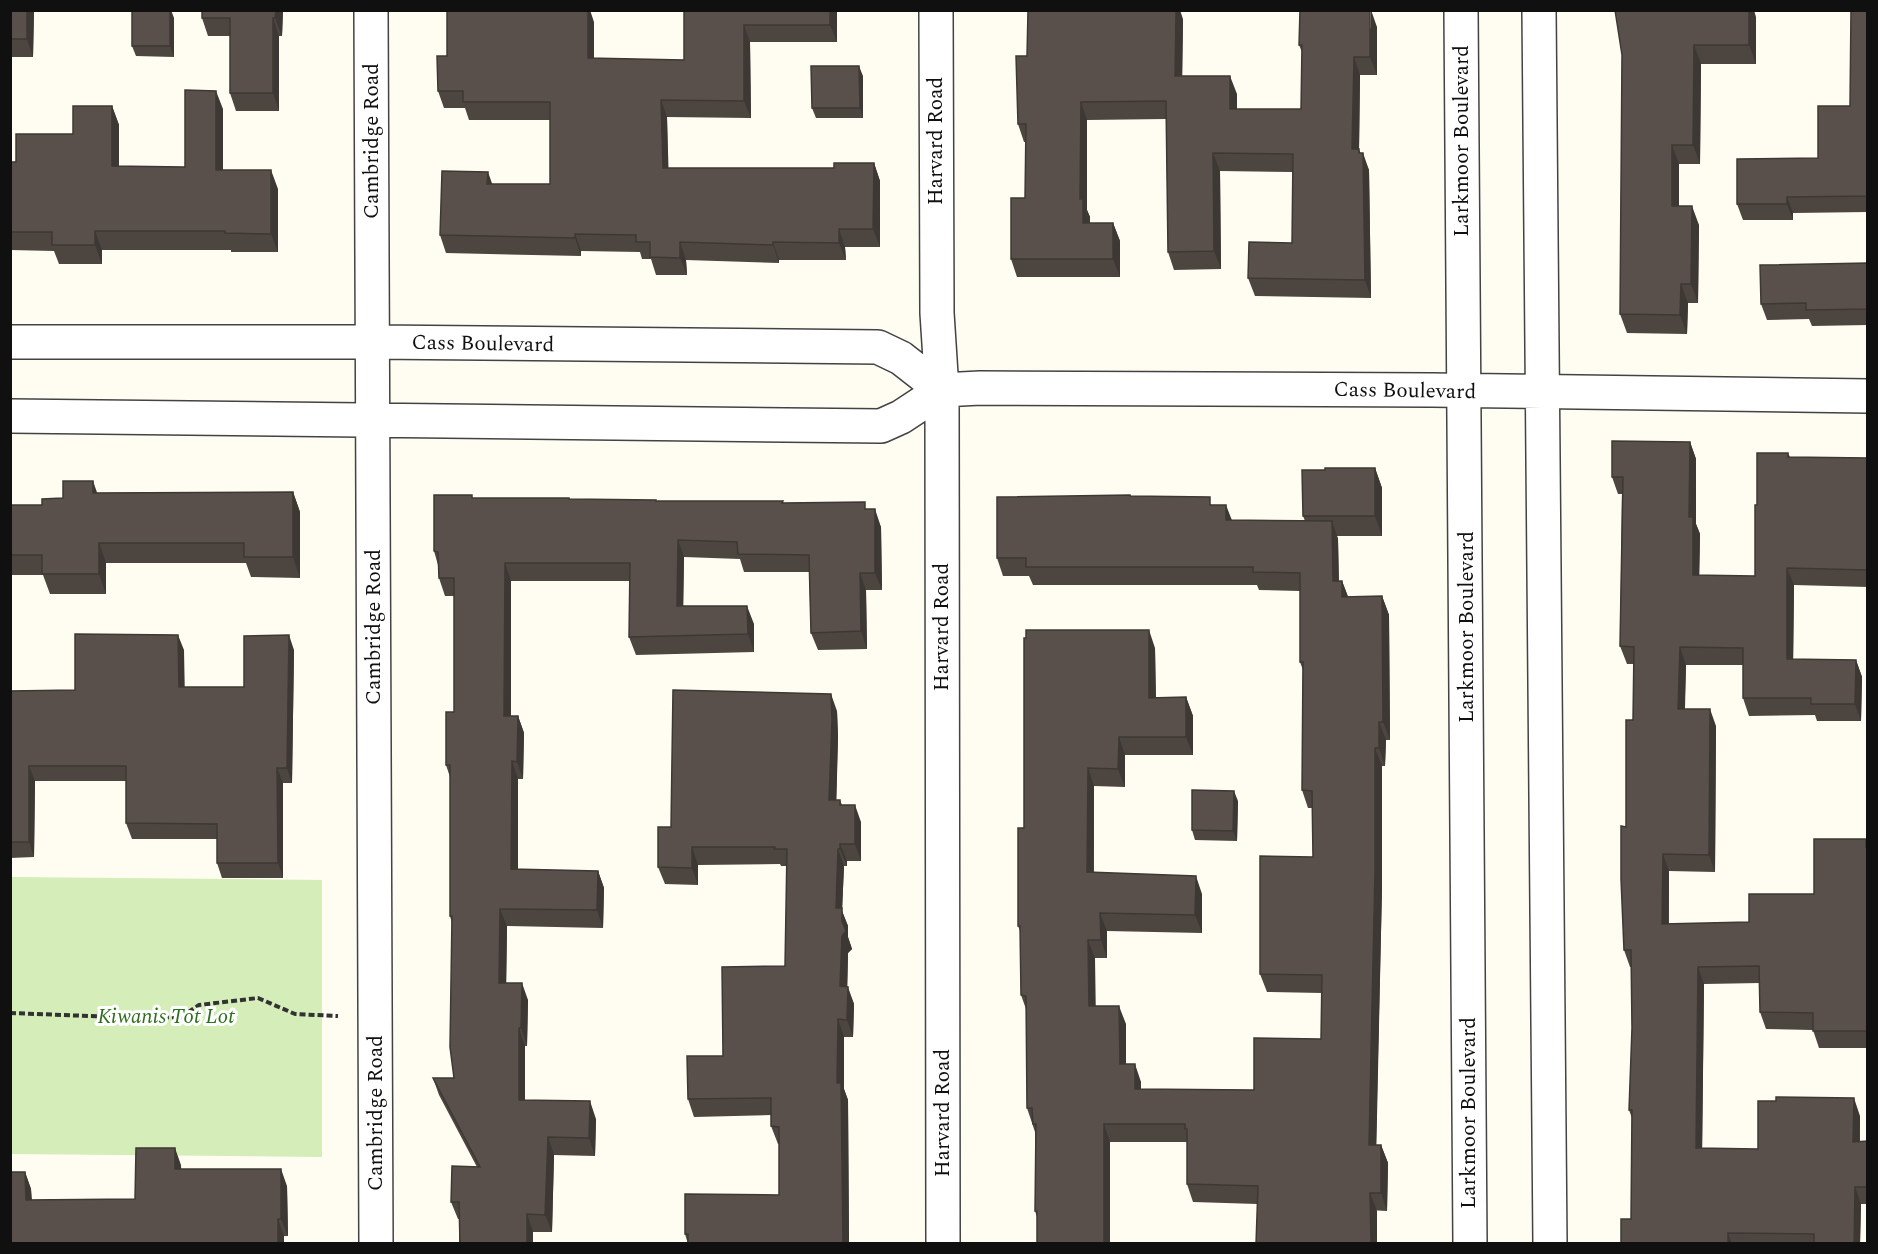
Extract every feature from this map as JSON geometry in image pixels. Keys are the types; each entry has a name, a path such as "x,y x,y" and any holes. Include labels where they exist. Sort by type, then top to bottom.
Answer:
{"street":[{"name":"Cambridge Road","path":"371,10 376,1244"},
{"name":"Harvard Road","path":"936,10 937,314 942,390 943,1244"},
{"name":"Larkmoor Boulevard","path":"1461,10 1470,1244"},
{"path":"1539,10 1550,1244"},
{"name":"Cass Boulevard","path":"10,342 373,342 878,347 901,358 942,390 996,388 1868,396"},
{"path":"10,416 881,426 901,417 942,390"}],"path":[{"path":"10,1013 142,1018 181,1017 199,1005 258,998 296,1014 345,1016"}],"green space":[{"name":"Kiwanis Tot Lot","path":"11,877 322,880 322,1157 11,1154"}],"building":[{"path":"10,10 27,10 27,39 10,39"},
{"path":"132,10 170,10 170,46 132,46"},
{"path":"202,10 276,10 275,18 273,18 273,93 230,93 230,18 202,18"},
{"path":"447,10 588,10 588,58 684,60 684,10 830,10 830,25 744,25 744,101 661,100 663,168 834,168 834,163 874,163 873,229 839,229 839,243 773,242 773,245 680,242 680,258 650,257 650,242 636,242 636,235 575,234 575,238 440,235 442,171 488,172 487,184 550,184 550,102 463,102 463,91 438,91 437,56 447,56"},
{"path":"1028,10 1176,10 1175,76 1230,76 1230,109 1301,109 1300,10 1370,10 1370,57 1354,57 1352,149 1359,149 1359,153 1363,153 1365,280 1248,278 1249,242 1292,243 1293,154 1213,153 1214,251 1168,252 1166,101 1081,102 1080,199 1083,199 1083,223 1113,223 1113,259 1011,259 1011,198 1025,198 1026,124 1018,124 1016,56 1027,56"},
{"path":"1615,10 1749,10 1749,45 1694,45 1693,145 1672,145 1672,206 1692,206 1691,284 1681,284 1680,315 1620,314 1622,55"},
{"path":"1851,10 1868,10 1868,196 1787,197 1787,204 1737,204 1737,159 1818,158 1818,106 1850,106"},
{"path":"811,66 859,66 860,108 812,108"},
{"path":"185,90 216,91 216,170 271,170 271,234 225,233 225,231 95,231 95,245 52,245 52,232 10,232 10,162 16,162 16,134 73,134 73,106 112,106 112,166 185,167"},
{"path":"1868,263 1868,309 1806,310 1806,303 1761,304 1760,265"},
{"path":"1612,441 1690,442 1689,517 1693,517 1693,575 1755,576 1757,453 1788,453 1788,457 1868,458 1868,570 1787,568 1787,659 1856,660 1855,704 1811,704 1811,698 1743,698 1743,648 1680,647 1678,709 1710,709 1709,855 1663,854 1662,924 1749,922 1749,894 1814,894 1814,839 1866,839 1866,847 1868,847 1868,1031 1813,1031 1813,1013 1760,1012 1759,966 1698,967 1696,1148 1758,1149 1758,1101 1776,1101 1776,1097 1854,1098 1853,1142 1868,1141 1868,1187 1855,1187 1854,1244 1814,1244 1814,1234 1728,1233 1728,1244 1621,1244 1621,1219 1631,1219 1632,1110 1629,1110 1632,1028 1631,950 1624,950 1621,826 1626,827 1626,720 1633,720 1634,647 1620,646 1623,477 1612,477"},
{"path":"1325,468 1375,468 1375,516 1303,516 1302,470 1325,470"},
{"path":"63,481 93,481 93,493 293,492 293,557 244,557 244,543 99,543 99,574 42,574 42,555 10,555 10,505 42,505 42,499 63,498"},
{"path":"434,495 472,495 472,498 656,501 865,502 865,509 875,509 875,573 860,573 861,631 811,633 809,555 738,554 737,542 678,540 677,606 747,606 748,634 629,637 630,563 505,563 504,716 518,716 517,762 512,761 511,869 598,871 597,910 500,909 499,983 522,983 521,1028 519,1028 519,1100 590,1101 589,1138 548,1137 545,1215 527,1214 527,1244 460,1244 459,1202 451,1202 452,1166 480,1167 433,1078 454,1078 450,1047 452,916 450,916 450,765 446,765 446,712 454,712 454,578 439,578 438,552 434,551"},
{"path":"1130,495 1210,497 1210,505 1226,505 1226,520 1332,521 1333,581 1342,581 1342,597 1382,596 1383,722 1379,722 1379,748 1375,748 1375,870 1369,1145 1381,1145 1381,1193 1370,1193 1371,1244 1256,1244 1258,1186 1187,1184 1187,1129 1185,1129 1185,1124 1104,1124 1104,1244 1037,1244 1036,1124 1033,1124 1032,1108 1027,1108 1026,996 1021,995 1020,926 1018,926 1018,828 1024,828 1024,638 1026,638 1026,630 1149,630 1149,698 1186,697 1186,737 1119,737 1118,769 1088,768 1087,872 1196,876 1195,915 1100,913 1101,940 1088,940 1089,1006 1119,1006 1120,1064 1135,1064 1135,1089 1254,1090 1254,1038 1321,1039 1322,975 1260,974 1260,856 1313,857 1312,791 1302,790 1303,662 1300,662 1300,573 1253,572 1253,567 1026,567 1026,558 997,558 997,497"},
{"path":"75,634 178,635 179,687 244,687 244,636 289,635 287,768 277,768 278,863 217,863 217,824 126,823 126,766 29,766 29,842 10,842 10,691 75,690"},
{"path":"673,690 831,694 829,800 840,800 840,805 855,805 855,844 840,844 840,849 838,849 836,908 842,908 842,921 846,931 842,936 840,986 848,987 847,1020 838,1019 837,1083 841,1083 843,1244 688,1244 688,1234 685,1234 685,1194 779,1195 779,1127 771,1126 771,1098 688,1099 687,1056 723,1056 722,967 785,966 787,849 692,847 692,868 658,867 658,827 671,827"},
{"path":"1192,790 1234,791 1233,831 1192,830"},
{"path":"136,1148 175,1148 175,1169 281,1169 281,1219 278,1219 278,1244 10,1244 10,1172 25,1172 26,1200 135,1199"}]}
